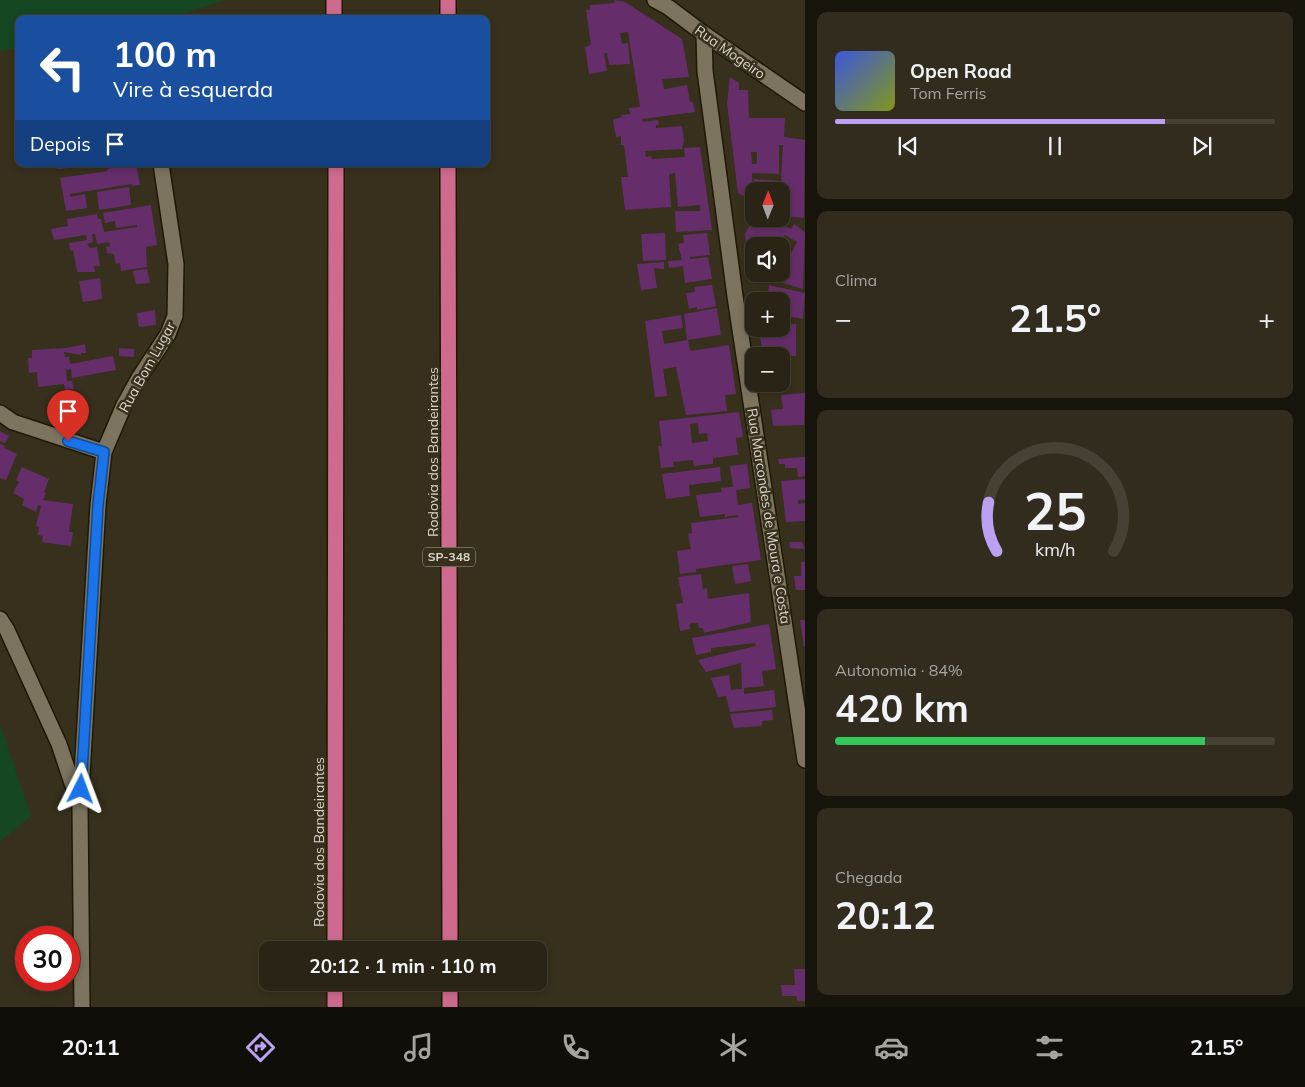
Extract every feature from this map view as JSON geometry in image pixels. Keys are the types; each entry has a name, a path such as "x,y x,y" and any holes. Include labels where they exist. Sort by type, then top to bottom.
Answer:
{"highway":[{"path":"334,0 334,15"},
{"path":"448,0 448,15"},
{"name":"Rodovia dos Bandeirantes","path":"335,941 336,167"},
{"name":"Rodovia dos Bandeirantes","path":"448,167 450,941"},
{"path":"335,991 335,1007"},
{"path":"450,991 450,1007"}],"street":[{"name":"Rua Mogeiro","path":"655,0 668,7 805,103"},
{"name":"Rua Marcondes de Moura e Costa","path":"704,34 705,71 735,296 805,760"},
{"name":"Rua Bom Lugar","path":"80,808 98,505 104,452 124,406 139,378 168,334 175,316 176,264 160,167"},
{"path":"0,413 13,422 104,452"},
{"path":"0,619 7,630 59,744 80,808 82,1007"}],"green space":[{"path":"0,0 225,0 178,15 15,15 15,49 0,51"},
{"path":"0,724 31,816 0,842"}],"building":[{"path":"614,0 625,2 682,39 689,77 662,79 664,89 687,85 690,102 693,102 695,112 642,119 643,122 658,120 659,125 656,125 656,128 682,126 684,141 682,149 645,151 646,157 651,156 652,159 685,157 684,148 700,147 712,230 676,232 675,211 700,211 700,205 678,207 675,173 669,174 671,207 625,210 621,177 628,177 624,145 621,145 621,136 616,137 613,120 622,117 621,115 630,114 629,108 640,107 628,32 620,33 622,44 628,43 630,64 609,65 607,53 604,53 607,71 589,74 585,47 591,45 586,10 590,10 590,5 615,3"},
{"path":"730,77 739,83 739,90 748,90 749,118 785,118 784,137 805,140 804,218 790,217 790,182 754,182 754,179 781,181 783,145 779,145 779,174 752,173 753,182 745,182 745,197 738,193 727,103","holes":["751,152 757,152 757,164 752,164"]},
{"path":"57,167 79,167 57,169"},
{"path":"137,167 140,185 132,186 132,184 70,194 70,197 85,194 87,208 66,211 60,178 108,171 107,169"},
{"path":"129,187 131,205 99,210 97,192"},
{"path":"151,205 157,245 146,247 147,267 121,271 120,263 116,264 114,254 107,253 106,247 110,246 109,242 97,244 95,234 92,234 93,242 87,244 90,248 97,247 100,266 94,266 95,272 77,272 73,250 70,251 69,243 87,240 86,235 54,240 51,229 68,226 67,219 97,214 98,219 101,219 104,232 137,227 137,225 116,228 115,221 105,223 103,213"},
{"path":"794,224 805,232 803,289 779,282 790,282 790,255 797,242 785,235 784,237 745,237 748,228 791,229"},
{"path":"665,233 666,260 643,261 641,234"},
{"path":"707,233 710,255 690,257 690,259 708,257 712,279 685,283 683,266 669,268 668,261 682,260 678,244 684,243 683,235"},
{"path":"664,262 664,269 654,268 657,288 641,290 637,264"},
{"path":"147,269 150,283 136,284 133,271"},
{"path":"100,278 102,299 83,302 79,281"},
{"path":"712,285 716,306 697,310 697,307 689,309 686,293 695,292 694,287"},
{"path":"769,285 805,293 803,319 790,317 790,292 768,292"},
{"path":"717,308 721,335 687,340 684,314"},
{"path":"155,310 156,325 139,327 137,313"},
{"path":"681,315 683,328 662,331 664,344 688,340 690,351 729,345 736,394 725,395 727,411 686,415 676,367 663,369 667,396 655,397 645,321"},
{"path":"790,324 796,324 796,356 790,356 790,347 762,347 760,337 790,337"},
{"path":"85,344 86,353 81,353 81,355 64,352 65,357 69,357 70,364 113,356 116,370 72,378 71,369 66,370 67,381 72,381 74,389 65,390 64,384 38,387 37,372 29,373 28,358 32,358 32,350 67,348"},
{"path":"119,348 134,349 134,357 119,356"},
{"path":"805,393 804,425 773,426 771,410 783,409 781,395"},
{"path":"739,412 743,437 736,438 738,455 713,458 713,464 694,466 693,460 673,462 674,467 661,468 658,446 662,446 659,421","holes":["698,423 699,434 707,433 708,441 692,443 690,424"]},
{"path":"0,431 9,436 5,443 0,441"},
{"path":"0,444 17,454 6,480 0,478"},
{"path":"805,457 805,476 798,477 797,468 785,468 785,464 779,464 778,459"},
{"path":"747,464 750,488 736,490 738,505 752,503 761,560 696,569 696,572 680,574 677,551 691,549 688,534 692,533 691,523 739,517 738,515 725,517 725,514 700,517 696,495 722,492 721,488 733,487 730,466"},
{"path":"22,467 49,479 43,500 73,504 69,532 73,532 71,546 42,542 43,536 38,535 39,527 36,526 41,506 38,505 36,512 22,505 24,499 13,493 19,482 16,480"},
{"path":"720,467 721,481 689,485 690,496 666,499 662,474"},
{"path":"805,479 805,500 798,500 798,504 805,503 805,521 786,522 781,481"},
{"path":"789,542 802,542 805,549 790,548"},
{"path":"801,562 805,562 805,590 796,590 794,576 801,576"},
{"path":"748,564 751,581 735,584 732,566"},
{"path":"701,574 703,589 707,588 708,599 749,593 751,622 704,633 703,628 699,628 698,623 690,623 690,629 680,631 676,604 683,603 678,577"},
{"path":"800,620 805,620 805,647 804,647"},
{"path":"769,624 776,669 762,671 764,686 744,688 744,694 774,690 776,707 730,712 726,696 718,697 711,678 729,675 731,690 742,689 741,663 706,672 698,660 756,646 755,643 711,648 711,652 696,655 692,638"},
{"path":"772,710 773,720 762,721 762,726 734,728 730,714"},
{"path":"794,969 805,969 805,1001 797,1001 797,996 782,996 781,985 795,985"}],"route":[{"path":"68,441 104,452 98,505 81,789"}]}
